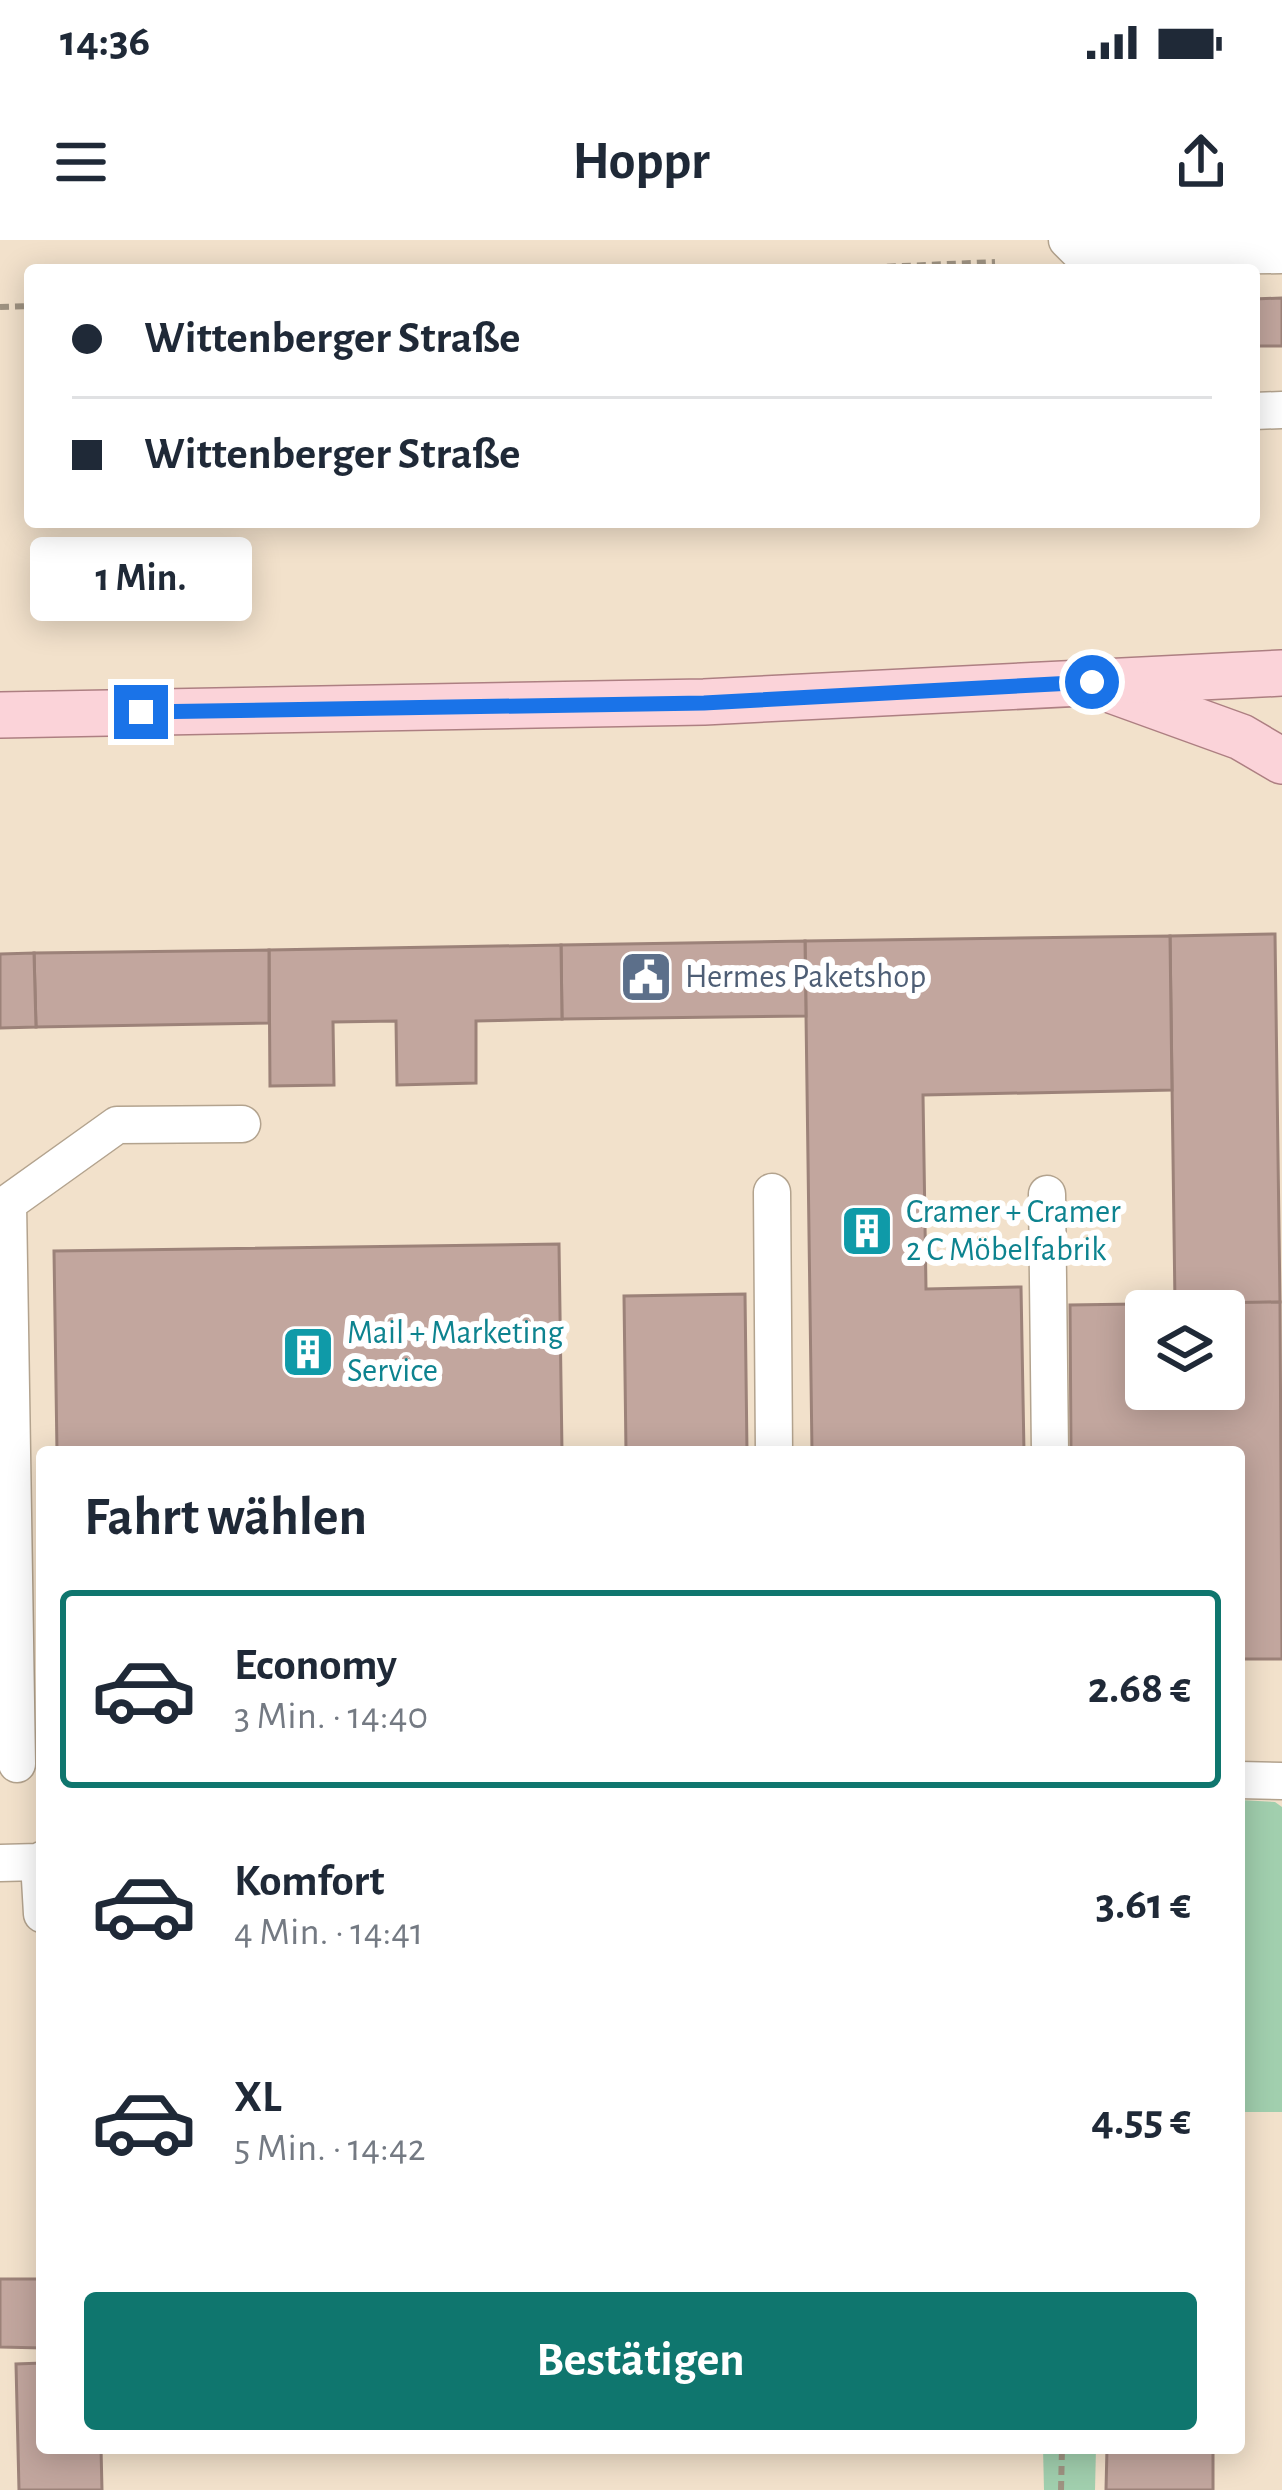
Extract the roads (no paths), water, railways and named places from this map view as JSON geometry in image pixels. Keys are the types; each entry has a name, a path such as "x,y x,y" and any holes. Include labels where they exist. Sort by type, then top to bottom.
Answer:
{"main road":[{"path":"0,715 704,703 1282,674"},
{"path":"1092,682 1240,737 1282,761"}],"street":[{"path":"1067,240 1078,251 1106,257 1180,248 1282,256"},
{"path":"20,1764 8,1203 117,1125 242,1124"},
{"path":"772,1192 774,1446"},
{"path":"1047,1194 1050,1446"},
{"path":"1245,1780 1282,1781"},
{"path":"0,1863 36,1861"}],"place":[{"name":"Hermes Paketshop","path":"646,977"},
{"name":"Cramer + Cramer 2 C Möbelfabrik","path":"867,1231"},
{"name":"Mail + Marketing Service","path":"308,1352"}]}
